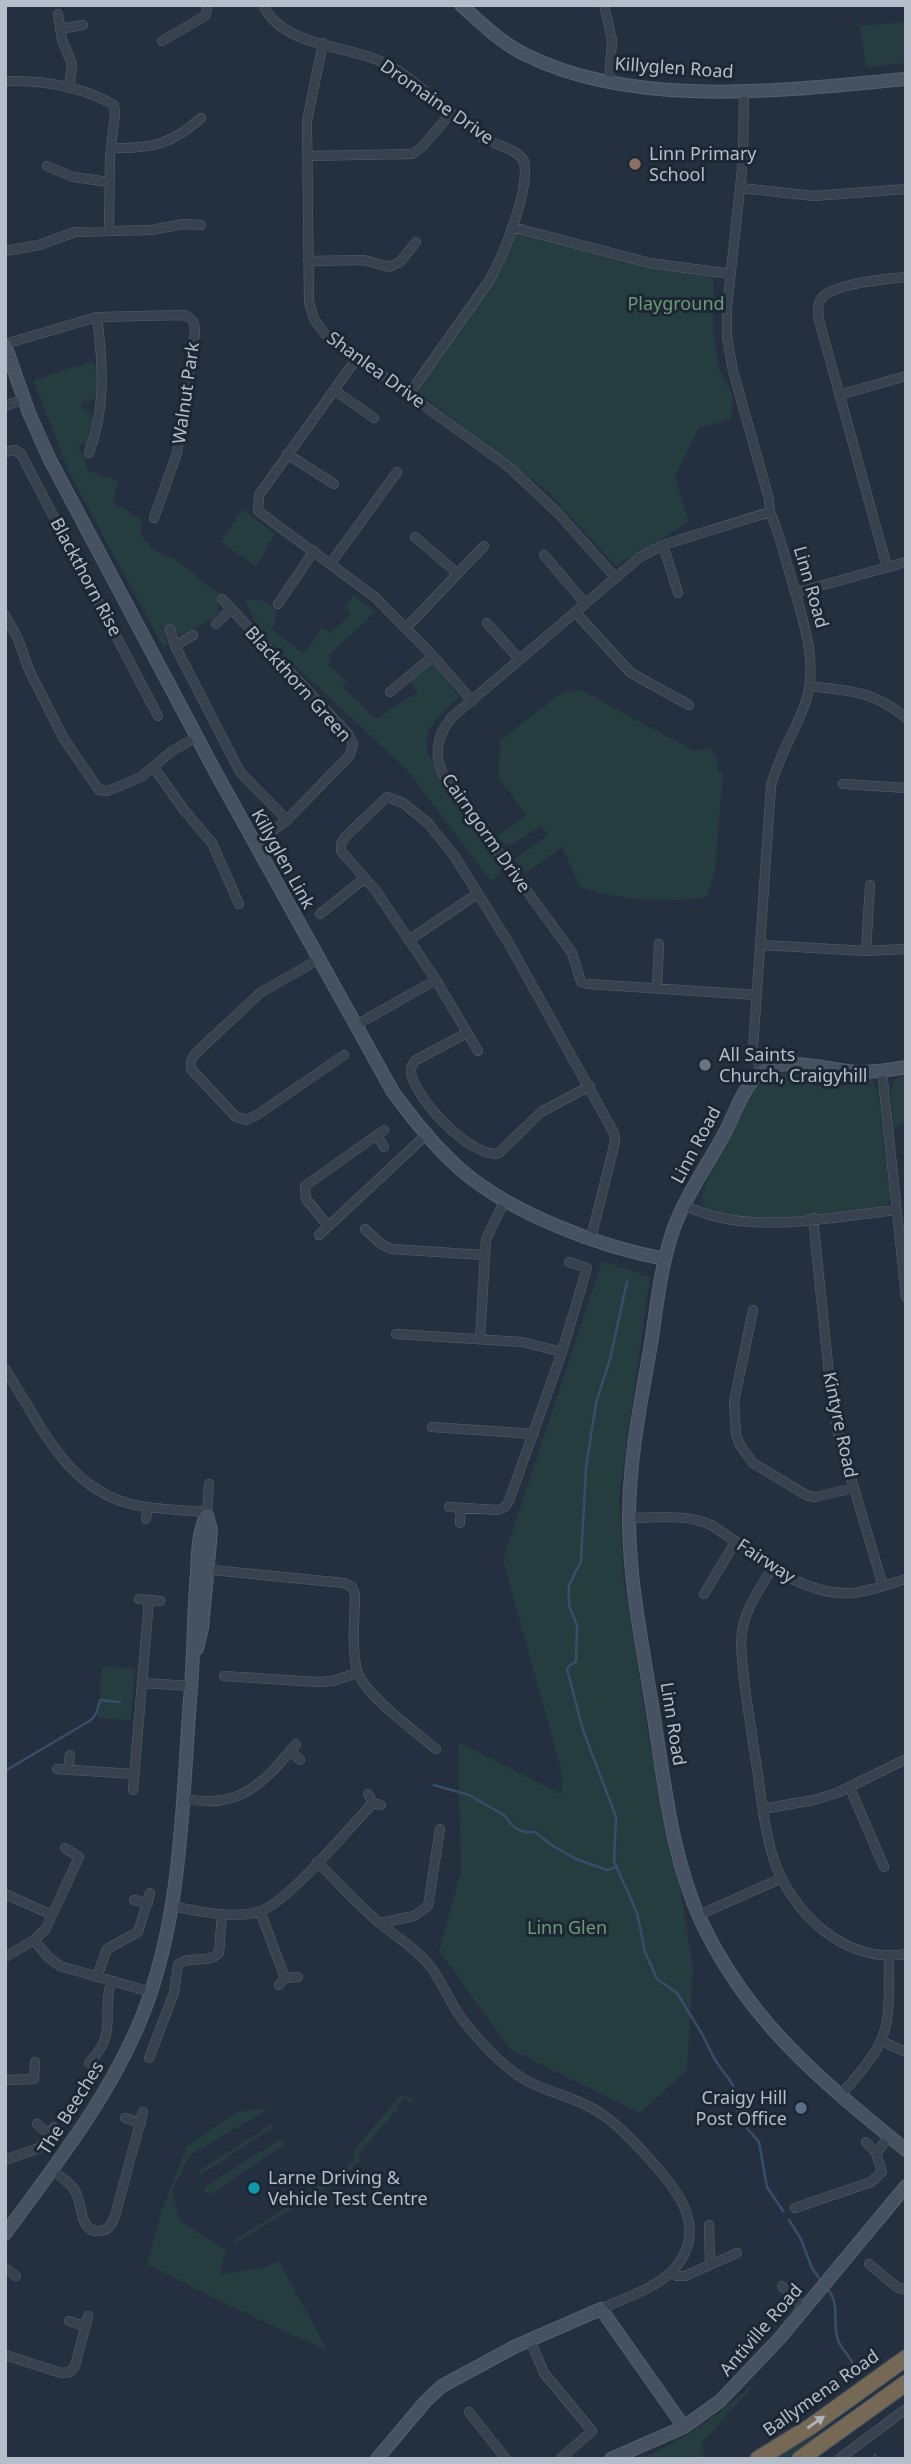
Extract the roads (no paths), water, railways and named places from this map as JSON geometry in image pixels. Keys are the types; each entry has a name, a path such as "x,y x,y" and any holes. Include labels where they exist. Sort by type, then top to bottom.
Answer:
{"highway":[{"name":"Ballymena Road","path":"758,2459 810,2427 906,2358"},
{"path":"793,2459 821,2442 895,2407 906,2383"},
{"path":"800,2459 821,2442"}],"street":[{"path":"162,41 205,16 208,5"},
{"name":"Dromaine Drive","path":"263,5 280,27 296,35 372,58 394,68 482,137 514,150 524,161 525,180 500,261 489,281 409,394"},
{"name":"Killyglen Road","path":"461,5 506,44 524,54 563,70 609,82 694,90 744,90 906,79"},
{"path":"604,5 612,43 609,82"},
{"path":"58,14 60,29 72,64 69,88"},
{"path":"60,29 83,25"},
{"name":"Shanlea Drive","path":"323,43 309,106 307,156 307,261 309,302 314,319 325,334 518,474 558,513 615,577"},
{"path":"5,81 31,81 69,88 114,105 109,230"},
{"name":"Linn Road","path":"744,90 741,188 727,316 729,352 769,499 770,512 807,637 809,687 799,719 779,757 771,786 753,1048 761,1072 740,1100 724,1135 684,1205 665,1259 634,1447 629,1518 638,1612 667,1801 681,1862 699,1916 721,1958 758,2013 781,2040 840,2096 906,2150"},
{"path":"307,156 411,154 422,147 451,113"},
{"path":"111,148 146,148 161,144 178,137 201,118"},
{"path":"47,166 72,177 109,183"},
{"path":"741,188 814,196 906,190"},
{"path":"5,251 39,245 75,232 151,230 168,226 201,225"},
{"path":"512,227 650,263 731,275"},
{"path":"307,261 364,260 389,267 400,262 416,242"},
{"path":"887,568 818,318 818,309 821,299 829,292 906,277"},
{"name":"Walnut Park","path":"5,345 97,317 185,315 191,318 195,324 177,453 154,518"},
{"path":"89,453 96,431 102,394 103,365 97,317"},
{"name":"Killyglen Link","path":"5,345 49,458 197,737 383,1076 426,1135 461,1170 505,1200 565,1229 665,1259"},
{"path":"357,358 258,496 257,503 262,515 376,598 433,656 472,701"},
{"path":"839,395 906,376"},
{"path":"334,390 374,418"},
{"path":"5,406 24,399"},
{"name":"Blackthorn Rise","path":"5,452 15,450 22,454 158,716"},
{"path":"287,454 334,484"},
{"path":"331,563 397,472"},
{"name":"Cairngorm Drive","path":"657,988 584,983 578,977 572,953 440,768 437,750 440,735 449,720 640,557 663,545 770,512"},
{"path":"415,537 457,573"},
{"path":"406,628 484,545"},
{"path":"663,545 678,593"},
{"path":"278,604 314,551"},
{"path":"544,555 585,603"},
{"path":"795,593 906,562"},
{"name":"Blackthorn Green","path":"222,599 348,734 353,743 350,755 286,820 255,844"},
{"name":"Blackthorn Green","path":"216,624 230,610"},
{"path":"575,612 631,673 690,705"},
{"path":"5,615 64,739 83,764 96,788 111,790 135,780 155,768 172,751 197,737"},
{"path":"487,623 519,659"},
{"path":"170,629 175,646 240,772 286,820"},
{"path":"175,646 193,635"},
{"path":"390,692 433,656"},
{"path":"809,687 872,695 906,718"},
{"path":"155,768 184,810 212,843 239,904"},
{"path":"843,784 906,788"},
{"path":"478,1051 409,940 365,878 344,856 341,844 347,835 386,798 403,803 433,827 455,857 508,942 590,1086 615,1138 591,1238"},
{"path":"320,914 365,878"},
{"path":"866,951 870,884"},
{"path":"409,940 477,894"},
{"path":"659,944 657,988 757,995"},
{"path":"760,945 866,951 906,949"},
{"path":"319,959 257,996 195,1054 190,1063 191,1070 235,1116 246,1120 344,1055"},
{"path":"356,1025 436,980"},
{"path":"467,1033 415,1061 411,1071 422,1093 442,1119 463,1141 475,1148 490,1154 500,1153 541,1112 590,1086"},
{"path":"761,1072 788,1064 844,1071 882,1071 906,1067"},
{"path":"882,1071 906,1297"},
{"path":"328,1226 306,1201 305,1186 381,1133 384,1147"},
{"path":"319,1235 426,1135"},
{"path":"480,1339 486,1239 505,1200"},
{"path":"684,1205 719,1217 749,1223 897,1210"},
{"name":"Kintyre Road","path":"813,1218 832,1403 853,1488 883,1586"},
{"path":"365,1229 391,1250 484,1255"},
{"path":"449,1507 498,1510 505,1507 534,1434 587,1268 569,1262"},
{"path":"753,1310 734,1402 734,1423 740,1445 753,1463 806,1495 815,1497 853,1488"},
{"path":"396,1334 527,1343 562,1352"},
{"path":"5,1369 64,1463 105,1494 148,1507 207,1514 209,1484"},
{"path":"432,1427 534,1434"},
{"path":"146,1519 148,1507"},
{"path":"460,1523 461,1508"},
{"name":"The Beeches","path":"5,2234 81,2129 108,2086 151,1992 171,1906 178,1854 194,1663 202,1628 202,1569 211,1530 207,1514"},
{"name":"Fairway","path":"629,1518 696,1519 713,1526 804,1585 826,1591 856,1592 906,1578"},
{"path":"704,1594 736,1541"},
{"path":"773,1567 750,1604 741,1642 771,1851 782,1878 805,1913 835,1939 858,1950 889,1956 906,1955"},
{"path":"202,1569 344,1583 352,1587 355,1594 357,1673 373,1694 436,1749"},
{"path":"133,1790 142,1683 144,1599 160,1601"},
{"path":"224,1676 317,1682 333,1681 357,1673"},
{"path":"142,1683 192,1686"},
{"path":"183,1798 200,1802 222,1802 243,1795 260,1782 293,1747 300,1760"},
{"path":"68,1769 70,1755"},
{"path":"763,1808 814,1800 850,1788 906,1759"},
{"path":"57,1769 134,1774"},
{"path":"850,1788 884,1867"},
{"path":"171,1906 222,1914 260,1911 283,1897 374,1801"},
{"path":"380,1923 414,1916 428,1906 440,1829"},
{"path":"5,1958 45,1930 79,1857 65,1848"},
{"path":"317,1862 380,1923 423,1958 460,2015 510,2070 541,2088 582,2102 599,2112 634,2143 677,2190 686,2211 688,2240 682,2258 671,2272 647,2287 530,2340 442,2386 377,2459"},
{"path":"699,1916 782,1878"},
{"path":"5,1894 52,1914"},
{"path":"97,1977 107,1949 138,1933 149,1898 134,1900"},
{"path":"260,1911 282,1981 298,1977"},
{"path":"149,2058 174,1993 178,1965 189,1959 211,1959 219,1954 222,1914"},
{"path":"34,1940 48,1957 60,1966 151,1992"},
{"path":"840,2096 881,2041 887,2018 889,1956"},
{"name":"The Beeches","path":"89,2063 101,2050 109,2025 107,1999 111,1982"},
{"path":"881,2041 906,2052"},
{"path":"5,2080 34,2079 35,2062"},
{"path":"52,2170 74,2188 88,2228 106,2230 115,2216 143,2112"},
{"path":"125,2119 141,2123"},
{"path":"5,2160 38,2149 52,2130 37,2124"},
{"path":"876,2153 889,2137"},
{"path":"794,2208 871,2182 882,2172 876,2153 866,2142"},
{"name":"Antiville Road","path":"611,2459 684,2427 734,2389 906,2186"},
{"path":"709,2225 710,2263"},
{"path":"671,2272 677,2276 685,2276 737,2253"},
{"path":"869,2264 897,2287 906,2290"},
{"path":"7,2266 16,2276"},
{"path":"782,2286 804,2309"},
{"path":"601,2309 684,2427"},
{"path":"5,2355 61,2372 71,2372 75,2366 86,2321 69,2321"},
{"path":"530,2340 544,2373 593,2431 559,2459"},
{"path":"839,2459 895,2407"},
{"path":"469,2412 506,2459"}],"waterway":[{"path":"627,1282 610,1359 596,1403 586,1468 581,1561 569,1585 569,1606 577,1625 576,1662 567,1669 583,1730 616,1817 614,1861 637,1913 645,1952 657,1979 677,1993 715,2060 733,2085 739,2119 759,2142 767,2187 783,2211"},
{"path":"5,1771 91,1720 100,1700 120,1702"},
{"path":"434,1785 469,1795 504,1815 515,1828 524,1832 535,1832 576,1859 607,1870 617,1867"},
{"path":"789,2220 819,2278"},
{"path":"829,2291 834,2302 838,2340 852,2361 854,2369"}],"place":[{"name":"Linn Primary School","path":"635,164"},
{"name":"All Saints Church, Craigyhill","path":"705,1065"},
{"name":"Craigy Hill Post Office","path":"801,2108"},
{"name":"Larne Driving & Vehicle Test Centre","path":"254,2188"}],"park label":[{"name":"Playground","path":"676,304"},
{"name":"Linn Glen","path":"567,1928"}]}
